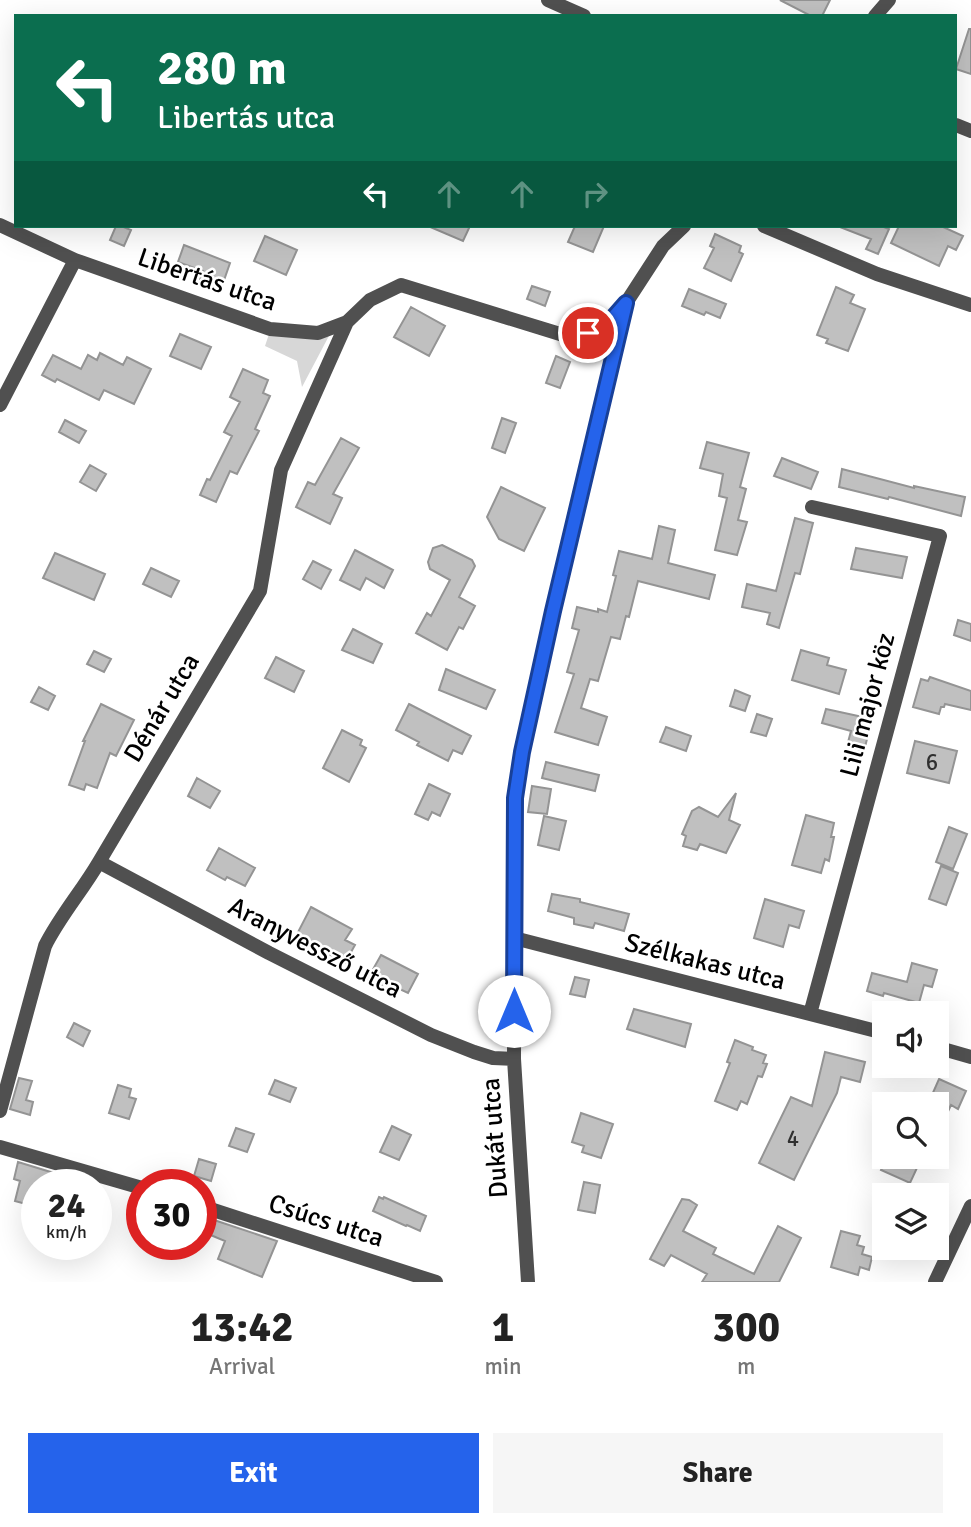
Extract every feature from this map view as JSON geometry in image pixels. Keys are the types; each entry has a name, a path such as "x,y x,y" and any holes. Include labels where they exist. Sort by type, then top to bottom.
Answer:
{"street":[{"path":"548,0 580,14"},
{"path":"877,14 889,0"},
{"name":"Libertás utca","path":"0,225 75,260 270,329 318,333 347,322 370,300 401,285 573,338 604,328 626,303"},
{"name":"Dukát utca","path":"528,1282 514,1059 515,798 522,752 547,637 626,303 663,246 682,228"},
{"path":"769,228 877,274 971,304"},
{"path":"0,405 75,260"},
{"name":"Dénár utca","path":"0,1111 45,946 56,924 84,888 260,591 281,470 347,322"},
{"name":"Lili major köz","path":"810,1014 940,536 812,507"},
{"name":"Aranyvessző utca","path":"99,862 431,1035 494,1058 514,1059"},
{"name":"Szélkakas utca","path":"514,938 872,1031"},
{"path":"949,1051 971,1057"},
{"path":"0,1147 126,1183"},
{"path":"935,1282 971,1206"},
{"name":"Csúcs utca","path":"217,1211 436,1282"}],"shaded area":[{"path":"331,332 302,387 297,361 265,346 269,334"}],"building":[{"path":"780,0 830,0 823,14 807,14"},
{"path":"971,29 971,74 957,69"},
{"path":"115,228 131,230 124,246 110,240"},
{"path":"433,228 469,228 463,241"},
{"path":"574,228 603,228 593,252 568,242"},
{"path":"843,228 889,229 878,254 866,249 871,239"},
{"path":"898,228 945,228 963,236 956,250 948,246 939,266 891,243"},
{"path":"715,234 741,246 739,252 743,254 731,281 704,268 714,248 710,246"},
{"path":"265,236 297,250 286,275 254,261"},
{"path":"184,245 230,263 222,286 200,279 203,271 178,262"},
{"path":"532,286 550,292 545,306 527,299"},
{"path":"836,287 854,295 850,303 865,309 848,351 826,343 828,339 817,335"},
{"path":"689,289 726,304 720,318 682,306"},
{"path":"411,307 445,326 429,356 394,337"},
{"path":"180,334 211,347 201,369 170,356"},
{"path":"100,353 123,365 127,357 151,369 134,404 104,390 99,400 57,379 55,382 42,375 53,355 81,369 88,355 97,360"},
{"path":"556,356 570,362 560,388 546,383"},
{"path":"243,369 268,380 263,393 270,396 255,429 259,431 237,474 230,471 216,502 200,495 232,436 224,432 240,402 230,397"},
{"path":"502,418 516,423 505,453 492,448"},
{"path":"65,420 86,431 79,443 59,432"},
{"path":"341,438 359,448 333,494 342,498 330,524 296,507 308,482 315,485"},
{"path":"707,442 749,453 740,487 746,489 738,520 747,522 737,555 715,550 727,498 719,496 723,474 700,468"},
{"path":"782,458 818,472 811,489 774,476"},
{"path":"90,465 106,474 96,491 80,482"},
{"path":"842,469 914,488 965,497 961,516 839,487"},
{"path":"501,487 545,508 524,551 499,539 487,517"},
{"path":"795,518 813,523 800,574 795,573 779,628 767,624 770,613 742,607 747,584 776,591"},
{"path":"659,526 675,530 668,563 715,575 709,599 638,581 620,639 611,637 598,681 590,679 581,708 607,717 598,745 555,732 574,674 567,672 579,630 572,628 577,607 607,612 619,551 652,559"},
{"path":"442,545 472,560 475,566 459,597 475,606 463,629 459,627 447,650 416,633 427,613 431,616 450,580 430,569 428,562 433,548"},
{"path":"856,548 907,557 902,578 851,569"},
{"path":"355,550 393,570 384,588 366,578 360,590 340,580"},
{"path":"55,553 105,574 94,600 43,578"},
{"path":"313,561 331,570 321,589 303,579"},
{"path":"151,568 179,581 171,597 143,584"},
{"path":"958,620 971,624 971,641 954,635"},
{"path":"353,629 382,644 373,663 342,650"},
{"path":"801,650 829,658 827,665 846,670 839,694 792,680"},
{"path":"94,651 111,659 104,672 87,664"},
{"path":"276,657 304,671 294,692 265,678"},
{"path":"446,669 495,690 486,709 439,690"},
{"path":"930,677 971,691 971,710 945,704 939,714 913,707 921,679 928,681"},
{"path":"39,687 55,696 48,710 31,702"},
{"path":"735,690 750,696 745,711 730,706"},
{"path":"101,704 134,720 116,756 110,753 97,788 86,784 84,790 69,785 83,741"},
{"path":"409,704 471,736 462,754 453,750 448,761 417,745 419,742 396,730"},
{"path":"826,709 872,719 864,751 847,746 851,731 822,723"},
{"path":"757,714 772,719 766,736 751,732"},
{"path":"666,727 691,736 686,751 660,742"},
{"path":"342,730 362,740 360,745 366,748 349,782 323,768"},
{"path":"915,741 957,751 949,783 907,773"},
{"path":"546,762 599,775 595,791 542,778"},
{"path":"197,778 220,791 210,808 188,796"},
{"path":"429,784 450,794 440,816 432,812 428,820 415,814"},
{"path":"532,786 551,789 547,814 528,812"},
{"path":"736,793 729,820 740,825 726,853 700,844 697,850 683,846 686,836 682,834 692,811 699,807 718,817"},
{"path":"806,815 834,823 829,861 825,859 821,873 792,865"},
{"path":"544,816 566,821 559,850 538,845"},
{"path":"949,827 967,834 953,869 936,862"},
{"path":"219,848 255,868 245,886 227,877 225,880 207,870"},
{"path":"941,866 958,873 946,905 929,899"},
{"path":"552,894 580,899 580,902 629,914 624,931 595,923 593,928 574,924 574,918 548,911"},
{"path":"765,899 804,911 799,928 789,925 783,947 754,938"},
{"path":"311,907 352,929 345,940 355,945 345,963 296,936"},
{"path":"381,955 418,974 408,993 389,984 386,990 367,980"},
{"path":"912,963 937,970 932,987 924,985 920,1001 867,991 872,973 907,982"},
{"path":"575,977 589,980 585,997 570,994"},
{"path":"634,1009 691,1024 685,1047 627,1029"},
{"path":"74,1023 90,1031 83,1046 67,1037"},
{"path":"735,1040 766,1055 763,1063 767,1064 762,1077 758,1076 747,1104 741,1101 737,1110 715,1101 730,1063 727,1062"},
{"path":"825,1052 865,1062 860,1082 841,1077 837,1093 794,1180 759,1163 791,1097 812,1106"},
{"path":"19,1078 32,1081 26,1100 33,1102 30,1115 10,1109"},
{"path":"939,1079 966,1091 958,1109 951,1105 949,1109 949,1092 933,1092"},
{"path":"275,1080 296,1088 290,1102 269,1094"},
{"path":"118,1085 131,1089 129,1097 136,1099 129,1119 109,1113"},
{"path":"581,1113 613,1124 601,1158 582,1152 584,1146 572,1142"},
{"path":"392,1126 411,1135 399,1160 380,1152"},
{"path":"236,1128 254,1134 247,1152 229,1146"},
{"path":"199,1159 216,1164 215,1169 196,1169"},
{"path":"18,1162 41,1169 21,1169 21,1203 15,1201 20,1181 14,1179"},
{"path":"881,1169 916,1169 910,1183"},
{"path":"584,1182 600,1185 595,1213 578,1210"},
{"path":"379,1197 426,1216 420,1231 373,1211"},
{"path":"682,1199 697,1205 683,1231 716,1248 713,1254 754,1274 778,1226 801,1238 779,1282 702,1282 707,1274 671,1255 664,1266 650,1259"},
{"path":"217,1221 277,1241 262,1277 218,1259 225,1241 217,1238"},
{"path":"841,1231 860,1236 857,1245 864,1247 862,1254 872,1257 869,1270 860,1267 858,1275 831,1267"}],"route":[{"path":"514,1011 515,798 522,752 626,303 604,328 588,333"}]}
